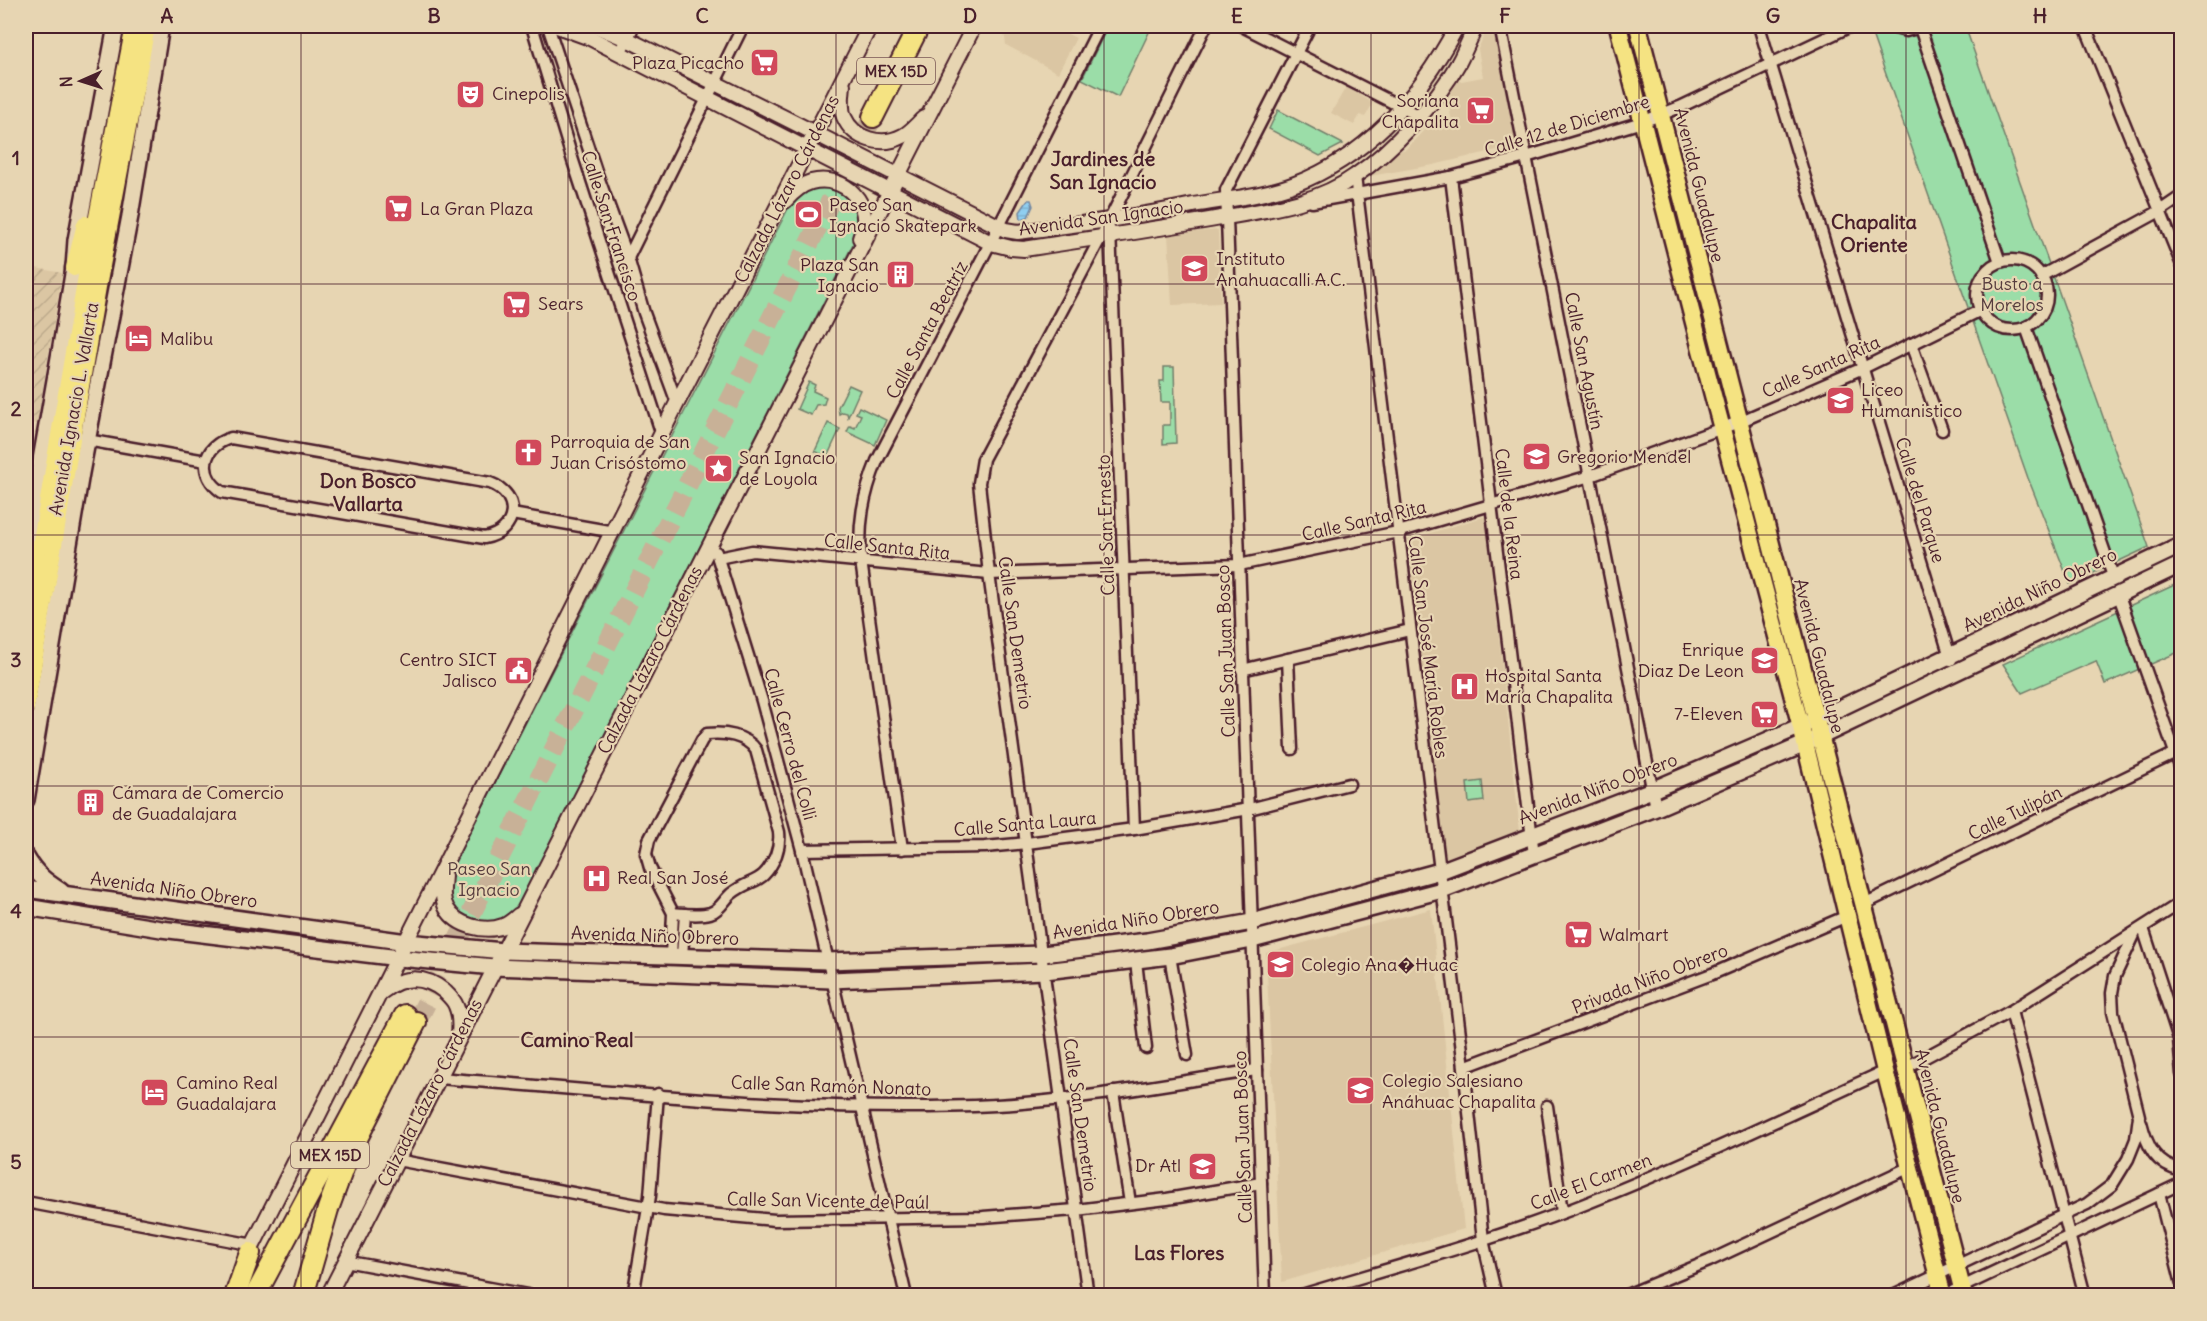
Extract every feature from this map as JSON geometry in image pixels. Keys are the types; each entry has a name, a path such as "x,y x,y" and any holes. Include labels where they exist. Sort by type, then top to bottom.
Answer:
{"highway":[{"name":"Calzada Lázaro Cárdenas","path":"903,26 868,116 919,26"},
{"name":"MEX 15D","path":"255,1296 411,1018 346,1160 328,1209 303,1296"},
{"path":"235,1296 252,1249"}],"main road":[{"name":"Avenida Ignacio L. Vallarta","path":"26,546 74,268 76,240 116,26"},
{"path":"118,51 123,26"},
{"name":"Avenida Ignacio L. Vallarta","path":"26,629 92,242 134,26"},
{"name":"Avenida Ignacio L. Vallarta","path":"26,800 80,439 147,26"},
{"name":"Avenida Ignacio L. Vallarta","path":"26,708 80,439 130,216 161,26"},
{"name":"Avenida Guadalupe","path":"1618,26 1721,429 1808,724"},
{"name":"Avenida Guadalupe","path":"1638,26 1739,422 1812,740 1847,916 1943,1295"},
{"path":"74,268 106,129"},
{"path":"61,346 66,392"},
{"name":"Avenida Niño Obrero","path":"26,889 407,942 503,951 827,961 1043,954 1147,941 1252,922 1440,871 1652,790 1808,724 2181,544"},
{"path":"2139,564 2147,579"},
{"name":"Avenida Niño Obrero","path":"26,907 161,929 399,958 494,967 831,980 1045,971 1170,956 1252,940 1442,890 1656,808 1812,740 2181,564"},
{"path":"2085,590 2092,605"},
{"name":"Avenida Guadalupe","path":"1812,740 1864,904 1963,1291"},
{"path":"26,856 33,870 45,881 69,895"}],"street":[{"name":"Calle San Francisco","path":"532,26 580,184 662,435"},
{"name":"Calle San Francisco","path":"548,26 596,171 628,258 644,314 677,403"},
{"name":"Avenida San Ignacio","path":"557,26 590,38 991,243 1024,249 1276,207 1329,191 1355,176 1390,147 1419,116 1442,89 1476,26"},
{"name":"Avenida San Ignacio","path":"596,26 714,82 999,226 1018,232 1109,220 1295,184 1324,170 1386,127 1425,81 1457,26"},
{"path":"620,53 634,26"},
{"path":"628,258 743,26"},
{"name":"Calzada Lázaro Cárdenas","path":"227,1296 445,868 677,403 870,26"},
{"name":"Calzada Lázaro Cárdenas","path":"328,1296 974,26"},
{"name":"Calle Santa Beatríz","path":"902,849 861,561 861,511 868,483 877,461 991,243 1100,26"},
{"name":"Calle San Demetrio","path":"1088,1296 1043,954 989,574 979,483 983,459 1105,236 1109,220 1206,26"},
{"path":"1242,26 1419,116"},
{"name":"Calle San Juan Bosco","path":"1265,1296 1226,190 1310,26"},
{"name":"Calle San Agustín","path":"1500,26 1656,808"},
{"name":"Calle del Parque","path":"1759,26 1954,673"},
{"name":"Calle 12 de Diciembre","path":"1276,207 1358,195 1451,177 1642,122 1851,26"},
{"path":"1888,26 1906,31 1922,27 2000,262"},
{"path":"2085,26 2181,265"},
{"path":"844,77 841,98 843,115 849,126 859,135 872,140 888,142 904,135 930,113"},
{"path":"580,184 590,180 596,171"},
{"name":"Calle San José María Robles","path":"1355,176 1483,1240 1496,1296"},
{"name":"Calle de la Reina","path":"1451,177 1534,855"},
{"path":"777,208 796,189 809,182 825,180 852,192 861,201 865,216 864,231 837,288 837,295"},
{"path":"2041,276 2160,211 2181,196"},
{"name":"Calle San Ernesto","path":"1105,236 1124,569 1134,829"},
{"path":"2016,260 2023,262 2030,265 2041,276 2047,292 2046,301 2040,316 2026,327 2013,330 2000,328 1989,321 1981,310 1977,296 1980,282 1988,270 2000,262 2016,260"},
{"name":"Calle Santa Rita","path":"718,558 752,551 989,574 1239,565 1398,532 1590,476 1739,422 1863,368 1981,310"},
{"path":"624,319 644,314"},
{"path":"2026,327 2113,576"},
{"path":"1911,344 1942,430"},
{"path":"80,439 207,461"},
{"path":"240,439 498,486 510,499 512,514 501,532 484,537 231,494 222,492 209,479 206,471 207,461 214,446 222,441 240,439"},
{"path":"512,514 614,532"},
{"name":"Calle Cerro del Colli","path":"712,539 762,701 802,850 906,1296"},
{"path":"2118,593 2178,752 2181,772"},
{"path":"1242,670 1410,630"},
{"path":"1288,659 1292,749"},
{"path":"673,913 714,912 733,892 762,877 769,870 778,851 779,832 756,750 751,742 743,738 715,733 707,734 649,840 646,854 650,868 673,913 676,956"},
{"name":"Calle Tulipán","path":"1864,904 2178,752"},
{"name":"Calle Santa Laura","path":"802,850 984,847 1027,843 1134,829 1249,809 1349,784"},
{"path":"445,868 443,895 446,908 454,918 468,925 486,929 506,925 522,912"},
{"path":"1905,1068 2011,1011 2181,902"},
{"path":"676,956 685,914"},
{"name":"Privada Niño Obrero","path":"1464,1067 1712,974 1847,916"},
{"path":"2139,931 2179,1039 2181,1074"},
{"path":"2139,931 2123,955 2115,976 2112,993 2113,1012 2146,1140 2155,1157 2173,1169 2181,1171"},
{"path":"1170,956 1187,1055"},
{"path":"1136,961 1146,1048"},
{"path":"382,992 393,983 405,979 422,980 437,986 456,1004 460,1020 459,1036"},
{"path":"2011,1011 2085,1296"},
{"name":"Calle San Ramón Nonato","path":"438,1078 777,1104 862,1108 996,1105 1062,1100 1257,1070"},
{"name":"Calle El Carmen","path":"1298,1296 1483,1240 1562,1212 1687,1162 1885,1071"},
{"path":"1113,1092 1130,1203"},
{"path":"633,1296 648,1207 658,1095"},
{"path":"1547,1106 1562,1212"},
{"path":"1893,1296 2092,1201 2112,1185 2128,1159 2136,1138 2139,1116"},
{"name":"Calle San Vicente de Paúl","path":"397,1160 648,1207 718,1216 775,1220 983,1217 1076,1210 1261,1184"},
{"path":"1624,1296 1709,1262 1910,1167"},
{"path":"1943,1295 1963,1291 2181,1183"},
{"path":"2158,1194 2181,1284"},
{"path":"26,1202 252,1249"},
{"path":"345,1261 533,1296"}],"shaded area":[{"path":"1003,26 1052,26 1076,38 1058,73 1006,45"},
{"path":"1488,26 1494,26 1518,145 1433,165 1370,176 1399,151 1406,149 1427,127 1452,122 1448,100 1456,82 1483,77 1478,49"},
{"path":"1346,87 1373,103 1365,117 1360,115 1354,125 1331,113"},
{"name":"Instituto Anahuacalli A.C.","path":"1218,230 1221,303 1172,305 1168,234"},
{"path":"26,266 62,273 37,424 26,422"},
{"name":"Hospital Santa María Chapalita","path":"1486,516 1520,832 1443,859 1408,540"},
{"name":"Colegio Salesiano Anáhuac Chapalita","path":"1431,909 1464,1229 1282,1282 1266,953"},
{"path":"2181,1195 2181,1236 2172,1200"}],"green space":[{"path":"1108,26 1152,26 1118,97 1082,79"},
{"name":"Busto a Morelos","path":"1869,26 1965,26 2149,547 2070,584 2028,478"},
{"path":"1278,110 1343,144 1320,156 1269,129"},
{"name":"Paseo San Ignacio","path":"814,183 843,190 860,210 857,236 514,914 502,924 470,923 449,905 446,879 793,199"},
{"path":"1164,367 1174,367 1176,443 1163,444 1163,425 1170,425 1170,402 1161,402 1160,381 1164,381"},
{"path":"809,382 815,385 813,391 826,397 824,404 816,405 811,415 797,409"},
{"path":"849,385 860,390 848,417 847,413 839,414 838,407"},
{"path":"859,407 886,420 875,445 847,432 850,426 855,428 861,415 856,413"},
{"path":"828,423 840,429 827,457 815,451"},
{"path":"2181,582 2181,651 2105,684 2096,661 2022,693 2003,664"},
{"path":"1482,781 1484,801 1469,803 1467,783"}],"water":[{"path":"1028,200 1031,200 1033,206 1028,217 1021,219 1020,212"}],"tunnel":[{"path":"106,129 118,52"},
{"path":"417,1021 873,117"}],"place":[{"name":"Plaza Picacho","path":"765,63"},
{"name":"Cinepolis","path":"471,94"},
{"name":"Soriana Chapalita","path":"1480,111"},
{"name":"La Gran Plaza","path":"399,209"},
{"name":"Paseo San Ignacio Skatepark","path":"808,215"},
{"name":"Instituto Anahuacalli A.C.","path":"1195,269"},
{"name":"Plaza San Ignacio","path":"900,275"},
{"name":"Sears","path":"517,304"},
{"name":"Malibu","path":"139,339"},
{"name":"Liceo Humanistico","path":"1840,400"},
{"name":"Parroquia de San Juan Crisóstomo","path":"529,452"},
{"name":"Gregorio Mendel","path":"1536,457"},
{"name":"San Ignacio de Loyola","path":"718,468"},
{"name":"Enrique Diaz De Leon","path":"1765,660"},
{"name":"Centro SICT Jalisco","path":"518,670"},
{"name":"Hospital Santa María Chapalita","path":"1464,686"},
{"name":"7-Eleven","path":"1764,714"},
{"name":"Cámara de Comercio de Guadalajara","path":"91,803"},
{"name":"Real San José","path":"596,878"},
{"name":"Walmart","path":"1578,935"},
{"name":"Colegio Ana�Huac","path":"1280,965"},
{"name":"Colegio Salesiano Anáhuac Chapalita","path":"1361,1091"},
{"name":"Camino Real Guadalajara","path":"155,1093"},
{"name":"Dr Atl","path":"1202,1166"}],"district":[{"name":"Jardines de San Ignacio","path":"1103,170"},
{"name":"Chapalita Oriente","path":"1874,234"},
{"name":"Don Bosco Vallarta","path":"368,492"},
{"name":"Camino Real","path":"577,1040"},
{"name":"Las Flores","path":"1179,1253"}]}
